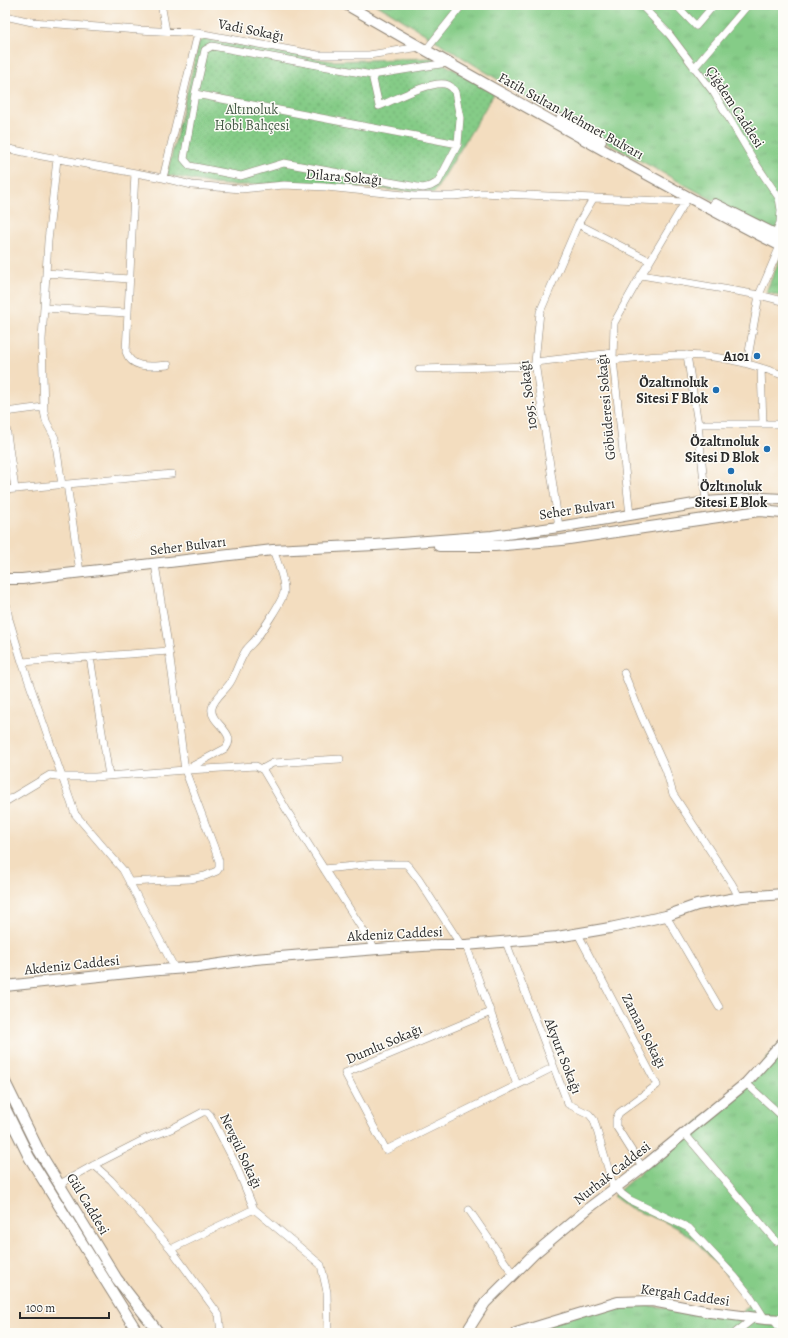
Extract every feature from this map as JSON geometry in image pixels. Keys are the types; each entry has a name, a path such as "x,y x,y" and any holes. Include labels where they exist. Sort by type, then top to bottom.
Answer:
{"street":[{"path":"163,5 162,9 166,31"},
{"name":"Fatih Sultan Mehmet Bulvarı","path":"348,5 780,241"},
{"name":"Fatih Sultan Mehmet Bulvarı","path":"360,5 425,46 447,63 687,200 780,241"},
{"path":"425,46 462,5"},
{"name":"Çiğdem Caddesi","path":"641,5 669,34 714,93 756,164 780,198 780,241 759,295 747,363"},
{"path":"676,5 696,26 714,5"},
{"path":"694,68 748,5"},
{"name":"Vadi Sokağı","path":"5,16 32,22 198,33 318,55 369,55 425,46"},
{"path":"163,178 198,33"},
{"path":"372,75 379,106 428,86 446,84 453,88 460,118 458,144 438,182 423,188 284,164 241,176 190,166 185,162 184,156 195,94 205,50 212,46 372,75 447,63"},
{"path":"195,94 458,144"},
{"name":"Dilara Sokağı","path":"5,148 163,178 192,185 241,188 284,185 326,187 414,196 454,196 481,193 593,199 687,200"},
{"path":"57,159 48,241 42,340 44,407 46,421 55,438 65,484 80,572"},
{"path":"135,173 126,352 130,360 137,364 144,366 168,365"},
{"name":"1095. Sokağı","path":"559,528 535,364 540,312 578,224 593,199"},
{"name":"Göbüderesi Sokağı","path":"630,515 613,356 614,323 640,275 687,200"},
{"path":"578,224 650,261"},
{"path":"46,274 129,279"},
{"path":"640,275 759,295 783,301"},
{"path":"44,308 127,313"},
{"path":"419,369 535,364 613,356 687,355 720,358 747,363 783,374"},
{"path":"687,355 698,424 706,502"},
{"path":"760,368 763,424"},
{"path":"5,412 44,407"},
{"path":"5,420 15,489"},
{"path":"698,424 783,424"},
{"path":"5,490 172,474"},
{"name":"Seher Bulvarı","path":"5,579 22,579 273,550 375,545 492,536 559,528 706,502 763,498 783,499"},
{"name":"Seher Bulvarı","path":"375,545 495,546 562,540 759,511 783,513"},
{"path":"185,770 224,749 228,745 228,735 214,718 212,708 214,702 227,688 235,676 240,661 246,650 264,628 282,599 284,586 273,550"},
{"path":"129,882 190,879 205,876 217,871 219,868 214,847 185,770 169,651 154,564"},
{"path":"5,598 9,619 22,662 75,814 123,870 175,969"},
{"path":"22,662 169,651"},
{"path":"90,657 110,776"},
{"path":"624,673 666,770 673,794 739,897"},
{"path":"262,769 273,763 340,759"},
{"path":"5,802 50,775 62,777 110,776 256,766 262,769 376,949"},
{"path":"324,869 374,864 406,864 409,867 464,945 491,1012 517,1085"},
{"name":"Akdeniz Caddesi","path":"5,986 199,967 255,959 376,949 506,942 578,934 666,916 697,905 739,897 783,894"},
{"path":"666,916 719,1007"},
{"name":"Zaman Sokağı","path":"578,934 657,1085 619,1113 616,1119 616,1126 642,1167"},
{"name":"Akyurt Sokağı","path":"506,942 568,1104 589,1114 594,1120 615,1188"},
{"name":"Dumlu Sokağı","path":"491,1012 345,1073 386,1150 554,1067"},
{"name":"Nurhak Caddesi","path":"466,1333 485,1303 534,1254 590,1207 685,1134 746,1083 783,1042"},
{"name":"Gül Caddesi","path":"5,1082 39,1151 117,1279 159,1333"},
{"path":"746,1083 783,1117"},
{"name":"Gül Caddesi","path":"5,1108 29,1157 138,1333"},
{"name":"Nevgül Sokağı","path":"60,1184 145,1138 171,1130 196,1115 207,1112 235,1163 254,1209 321,1265 327,1292 328,1333"},
{"path":"685,1134 776,1241"},
{"path":"94,1165 111,1180 171,1249 219,1315 221,1333"},
{"path":"615,1188 630,1200 689,1228 735,1278 751,1298 774,1319 783,1332"},
{"path":"171,1249 254,1209"},
{"path":"469,1210 514,1274"},
{"name":"Kergah Caddesi","path":"516,1333 618,1302 652,1301 710,1312 774,1319"},
{"path":"734,1333 754,1318"}],"green space":[{"path":"376,5 783,5 783,238 545,109 390,12"},
{"name":"Altınoluk Hobi Bahçesi","path":"204,39 332,61 433,58 495,92 434,193 290,182 226,185 167,175 199,42"},
{"path":"783,254 783,297 766,292"},
{"path":"783,1040 783,1333 516,1333 620,1302 743,1317 744,1309 747,1308 749,1304 742,1292 695,1240 663,1221 631,1209 613,1196 688,1130 742,1087"}],"place":[{"name":"A101","path":"757,356"},
{"name":"Özaltınoluk Sitesi F Blok","path":"716,390"},
{"name":"Özaltınoluk Sitesi D Blok","path":"767,449"},
{"name":"Özltınoluk Sitesi E Blok","path":"731,471"}]}
